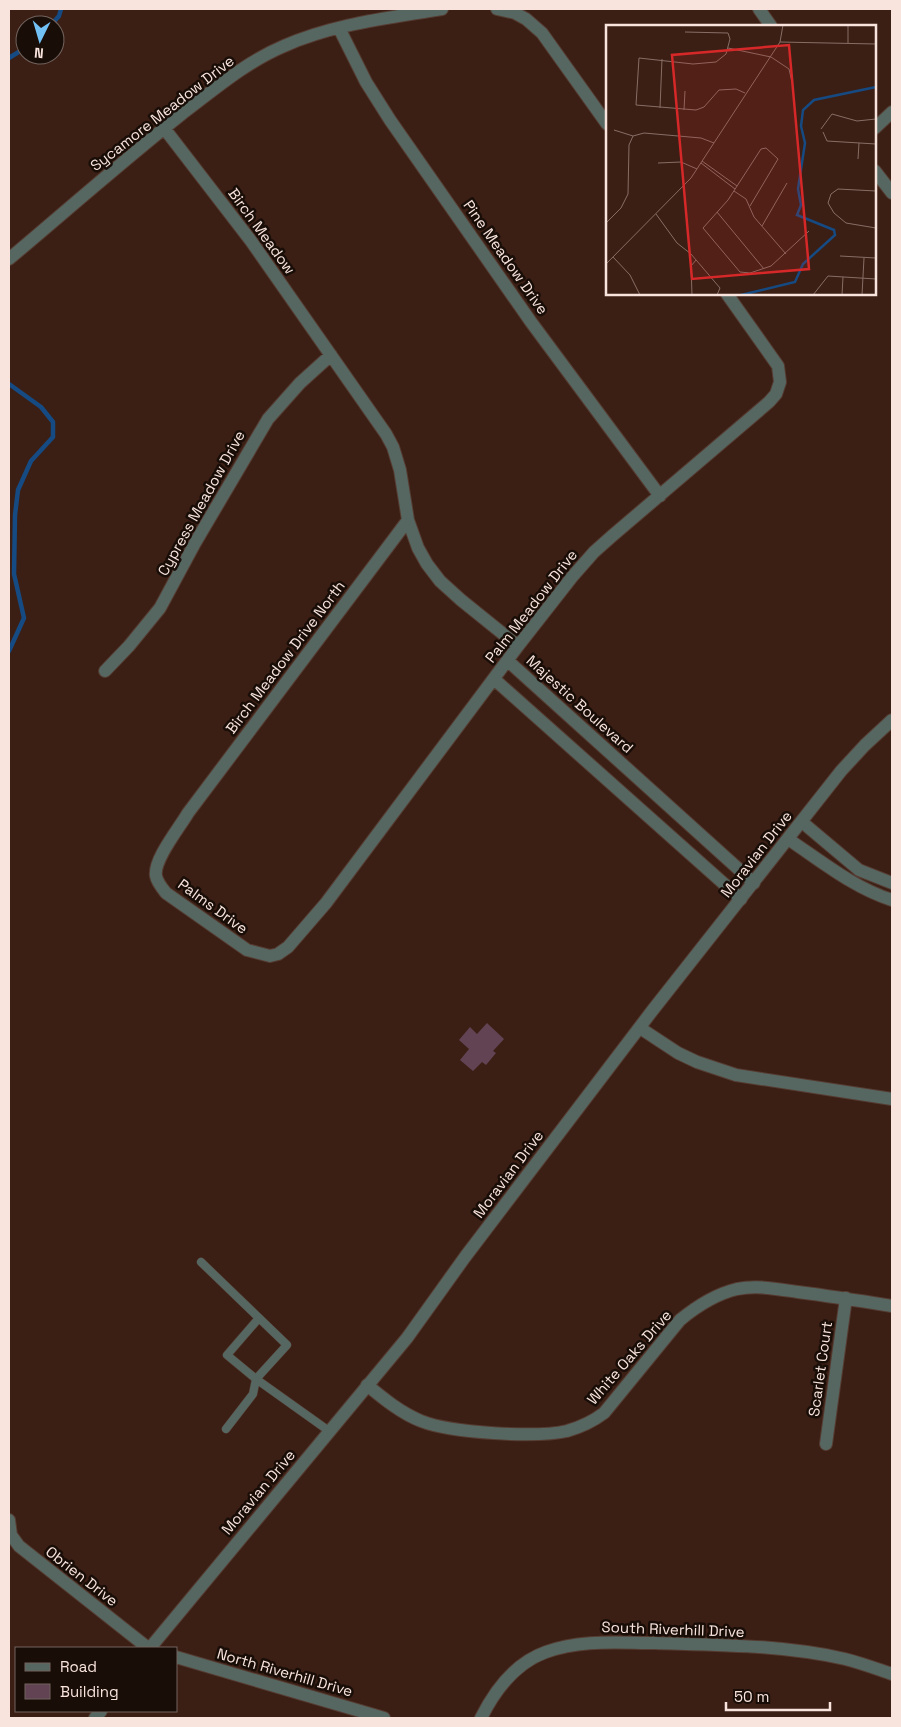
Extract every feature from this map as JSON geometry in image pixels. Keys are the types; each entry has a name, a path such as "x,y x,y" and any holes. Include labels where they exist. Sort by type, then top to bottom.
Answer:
{"street":[{"name":"Sycamore Meadow Drive","path":"9,259 164,128 252,62 283,46 339,28 442,9"},
{"path":"501,9 526,19 542,33 606,123"},
{"path":"759,9 771,25"},
{"name":"Pine Meadow Drive","path":"339,28 366,82 390,120 531,322 660,496"},
{"path":"876,127 892,112"},
{"name":"Birch Meadow","path":"164,128 251,241 331,355"},
{"path":"876,172 892,193"},
{"name":"Palm Meadow Drive","path":"270,956 278,954 288,947 326,903 518,646 594,552 776,394 780,382 778,366 728,295"},
{"name":"Majestic Boulevard","path":"331,355 393,447 400,470 408,520 418,548 432,572 461,600 518,646"},
{"name":"Cypress Meadow Drive","path":"105,671 129,646 160,608 195,543 268,419 300,383 331,355"},
{"name":"Birch Meadow Drive North","path":"188,813 408,520"},
{"name":"Majestic Boulevard","path":"508,661 754,882"},
{"path":"494,679 741,899"},
{"name":"Moravian Drive","path":"150,1647 407,1338 465,1257 640,1028 841,771 892,720"},
{"name":"Majestic Boulevard","path":"615,787 630,771"},
{"name":"Palms Drive","path":"188,813 160,858 156,876 160,885 166,893 241,947 270,956"},
{"path":"802,822 859,870 892,883"},
{"path":"788,839 875,895 892,900"},
{"path":"835,871 846,860"},
{"path":"640,1028 678,1053 697,1062 736,1075 892,1099"},
{"name":"White Oaks Drive","path":"367,1385 401,1411 422,1422 438,1426 509,1433 559,1432 594,1421 604,1412 680,1320 694,1309 717,1296 735,1290 757,1288 846,1298 892,1306"},
{"name":"Scarlet Court","path":"826,1444 846,1298"},
{"name":"Obrien Drive","path":"9,1520 10,1535 18,1546 148,1647"},
{"name":"South Riverhill Drive","path":"481,1718 504,1681 522,1664 545,1652 571,1644 617,1642 746,1647 804,1652 843,1659 892,1674"},
{"name":"North Riverhill Drive","path":"178,1658 384,1718"}],"lane":[{"path":"201,1262 287,1345 256,1379 252,1394 226,1429"},
{"path":"260,1318 227,1355 256,1379 329,1431"}],"building":[{"path":"487,1023 504,1039 493,1051 496,1053 486,1065 482,1062 473,1071 460,1060 469,1049 459,1040 470,1027 477,1034"}],"waterway":[{"path":"59,15 61,9"},
{"path":"9,58 15,54"},
{"path":"9,384 41,407 53,422 53,437 31,461 18,490 15,515 14,574 24,618 9,651"}]}
